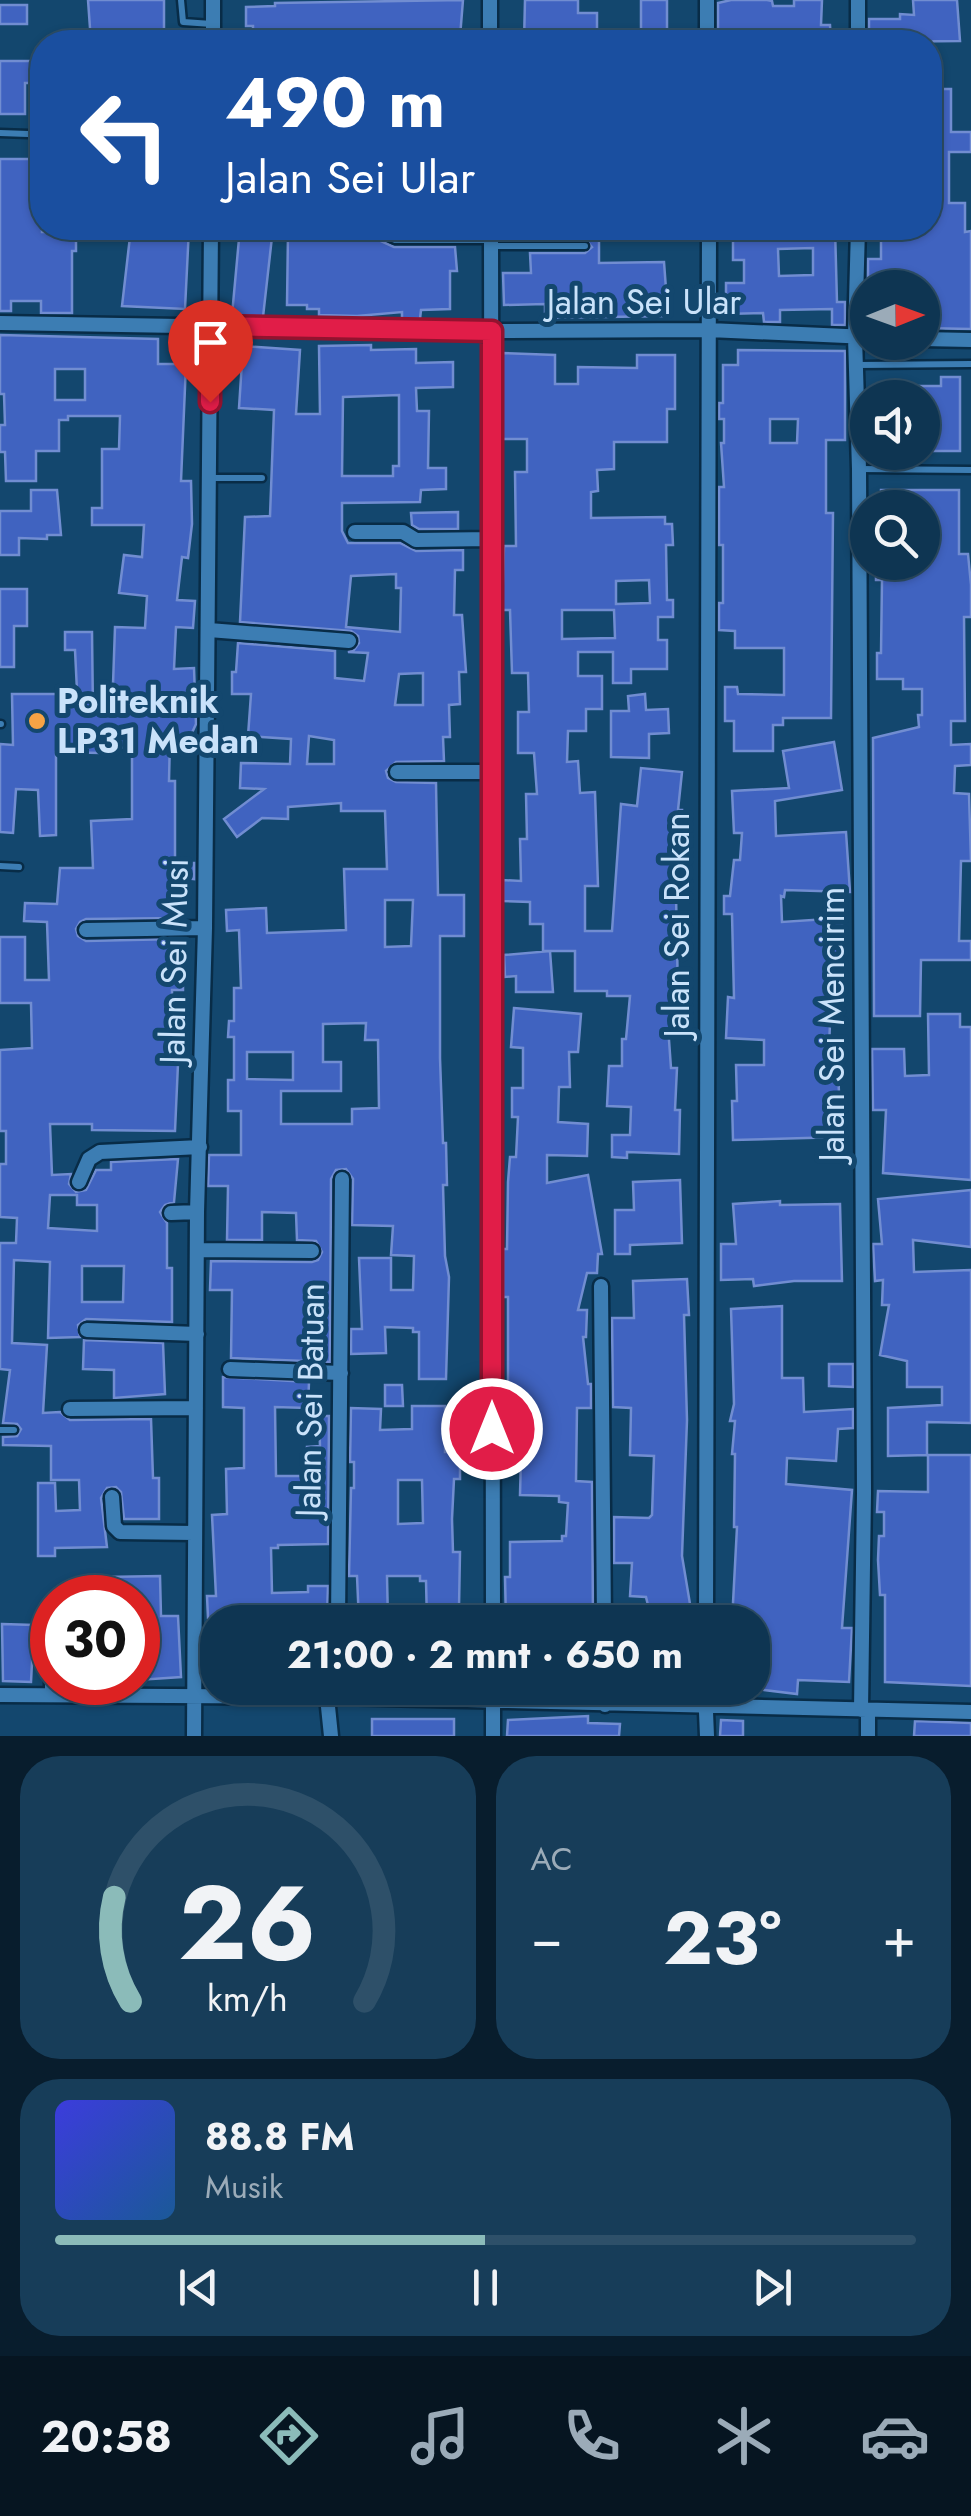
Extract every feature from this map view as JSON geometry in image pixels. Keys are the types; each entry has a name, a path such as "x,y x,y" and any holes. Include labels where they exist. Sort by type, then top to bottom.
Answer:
{"street":[{"path":"212,0 213,30"},
{"path":"490,0 490,30"},
{"path":"707,30 708,0"},
{"path":"858,0 858,30"},
{"name":"Jalan Sei Musi","path":"194,1736 211,240"},
{"path":"492,240 492,1605"},
{"name":"Jalan Sei Rokan","path":"706,1605 709,240"},
{"name":"Jalan Sei Mencirim","path":"858,240 859,270"},
{"name":"Jalan Sei Ular","path":"0,323 492,331 709,330 850,336"},
{"path":"940,339 971,340"},
{"name":"Jalan Sei Mencirim","path":"857,380 858,360"},
{"name":"Jalan Sei Mencirim","path":"860,470 868,1736"},
{"path":"354,532 403,532 416,540 491,539"},
{"path":"209,630 348,640"},
{"path":"397,772 492,772"},
{"path":"86,930 205,928"},
{"path":"79,1182 90,1159 100,1152 200,1147"},
{"name":"Jalan Sei Batuan","path":"338,1605 342,1179"},
{"path":"171,1214 197,1212"},
{"path":"198,1250 312,1251"},
{"path":"601,1286 604,1605"},
{"path":"87,1330 197,1334"},
{"path":"230,1369 340,1372"},
{"path":"70,1410 196,1408"},
{"path":"112,1498 114,1526 120,1532 194,1533"},
{"path":"0,1695 30,1696"},
{"path":"160,1696 200,1696"},
{"path":"331,1736 333,1705"},
{"path":"492,1736 493,1705"},
{"path":"605,1705 971,1712"},
{"path":"706,1707 706,1736"}],"lane":[{"path":"181,0 183,22 213,24"},
{"path":"0,134 28,134"},
{"path":"515,240 585,246"},
{"path":"857,365 971,364"},
{"path":"940,469 971,470"},
{"path":"209,478 262,478"},
{"path":"0,866 19,867"},
{"path":"0,1430 14,1430"}],"building":[{"path":"88,0 164,0 164,30 90,30"},
{"path":"463,0 461,30 253,30 253,26 246,26 246,7 275,3"},
{"path":"525,0 578,0 578,13 597,13 597,30 524,30"},
{"path":"641,0 667,0 667,30 641,30"},
{"path":"767,0 773,6 794,6 794,0 822,0 821,25 830,25 830,30 718,30 718,3"},
{"path":"913,0 957,0 960,41 942,41 942,30 869,30 869,19 914,15"},
{"path":"0,5 27,5 27,24 0,24"},
{"path":"0,61 30,61 25,114 0,114"},
{"path":"942,89 951,89 951,132 971,132 971,152 949,152 949,203 965,203 965,232 971,231 971,329 940,328 940,270 868,270 868,259 881,259 881,240 942,240"},
{"path":"0,159 30,159 30,240 76,240 76,251 72,251 72,313 41,313 41,301 11,301 11,311 0,311"},
{"path":"130,240 188,240 185,309 122,306"},
{"path":"239,240 272,240 263,317 232,315"},
{"path":"288,240 381,240 394,247 455,247 457,271 450,271 450,309 421,310 420,319 413,319 402,318 402,312 319,315 319,309 307,309 307,305 287,305"},
{"path":"586,240 599,240 599,263 664,262 668,316 545,318 545,304 504,305 503,273 531,273 530,253 585,253 592,247"},
{"path":"733,240 835,240 837,302 845,302 845,325 832,325 832,309 780,310 780,322 764,322 763,313 726,314 726,283 744,283 744,260 733,260","holes":["813,248 813,275 779,276 778,249"]},
{"path":"0,335 158,339 158,364 186,364 181,481 191,481 192,524 188,558 182,557 177,600 195,601 193,628 176,627 174,669 194,668 196,724 186,746 170,738 169,781 175,781 175,863 194,863 194,879 184,878 183,918 86,919 76,929 86,941 177,939 176,961 183,961 183,990 172,990 172,1019 180,1019 175,1131 92,1130 92,1124 50,1124 52,1175 71,1174 69,1184 76,1192 86,1190 96,1170 111,1170 111,1162 178,1159 174,1202 160,1212 167,1223 167,1268 172,1268 172,1322 86,1319 78,1325 80,1337 48,1338 50,1262 14,1260 12,1343 47,1345 43,1413 60,1412 70,1420 151,1419 153,1478 159,1478 159,1519 124,1519 121,1492 116,1487 107,1488 101,1498 107,1547 55,1548 55,1556 38,1556 38,1483 55,1483 56,1511 80,1510 79,1480 51,1480 51,1446 3,1445 3,1437 17,1436 21,1429 17,1424 3,1423 10,1370 0,1369 0,1243 16,1243 17,1218 0,1217 0,1164 6,1164 6,1131 0,1131 0,1050 32,1048 31,1003 0,1003 0,937 25,937 25,980 49,980 47,922 24,921 25,903 57,904 60,868 93,868 91,821 132,819 132,748 100,746 100,753 56,752 56,835 40,836 38,790 16,789 13,833 0,832 0,744 13,745 12,694 77,691 75,650 65,650 65,632 92,632 93,712 112,713 115,627 145,628 147,596 119,593 124,555 142,557 144,525 92,525 92,508 102,508 102,449 119,449 120,416 68,416 68,420 59,420 59,451 36,451 36,481 6,481 5,452 0,452 0,425 5,425 4,394 0,394","holes":["55,369 85,369 85,400 55,400","50,1195 77,1195 77,1205 97,1205 97,1231 48,1228","82,1266 124,1266 123,1302 82,1302"]},
{"path":"243,346 300,350 296,414 320,414 319,346 416,349 416,363 453,362 453,387 416,388 417,411 429,411 428,468 446,468 446,489 421,490 420,502 342,503 342,531 348,543 400,543 416,551 463,550 463,570 455,570 454,615 462,615 466,672 459,672 460,704 449,705 450,737 443,737 444,761 396,762 386,771 388,778 396,782 436,783 438,895 464,895 464,936 440,936 440,1058 447,1185 443,1185 449,1277 446,1379 419,1379 419,1332 413,1332 413,1328 385,1327 386,1353 351,1354 351,1329 362,1329 359,1258 391,1258 391,1290 413,1290 414,1256 391,1255 393,1226 352,1225 353,1179 346,1169 336,1170 331,1179 330,1362 231,1358 232,1290 210,1290 211,1261 312,1262 322,1252 316,1241 297,1240 296,1213 262,1212 262,1240 227,1240 228,1186 208,1186 209,1155 241,1155 241,1111 228,1111 228,1080 234,1080 234,1037 228,1037 229,1021 234,1021 234,988 241,988 239,930 227,931 226,910 266,908 267,933 346,930 344,869 387,869 385,811 341,811 341,803 288,807 288,819 262,818 237,837 224,819 264,789 240,788 241,763 290,764 291,739 248,736 251,694 232,694 238,643 335,651 335,678 364,681 368,653 348,652 359,643 358,636 351,631 240,622 245,517 270,516 274,410 239,408","holes":["399,395 399,466 393,466 393,476 342,476 343,397","396,574 396,588 401,588 400,632 346,627 351,576","423,673 423,705 395,705 399,674","309,736 334,740 334,764 307,764","385,900 413,900 411,946 385,947","366,1023 365,1040 378,1040 379,1108 352,1109 352,1124 281,1124 281,1091 341,1091 341,1062 323,1062 323,1024","247,1052 293,1052 293,1080 247,1079"]},
{"path":"738,350 845,351 845,440 826,440 826,513 833,513 831,718 783,718 783,725 773,725 773,751 734,751 734,721 725,721 725,687 737,687 738,694 784,695 784,648 735,648 735,631 719,630 723,545 719,545 719,487 724,487 724,419 719,419 719,403 723,403 723,365 738,365","holes":["770,419 798,419 797,443 770,443"]},
{"path":"502,353 555,355 555,384 578,384 578,367 637,368 637,355 675,355 675,409 667,409 667,442 614,442 614,469 597,470 598,491 591,492 591,518 665,517 665,524 672,524 673,545 666,545 667,600 673,600 673,617 658,617 658,640 667,640 667,669 631,669 631,683 613,683 613,652 578,652 578,676 602,676 602,709 586,709 586,731 568,731 567,762 578,761 580,793 595,792 598,886 585,886 585,931 612,931 621,804 637,806 641,768 682,772 679,847 675,846 678,993 673,993 669,1040 671,1068 677,1068 679,1154 627,1152 627,1158 612,1157 612,1135 630,1135 631,1107 607,1106 609,1066 622,1066 622,1039 626,1039 630,996 575,991 575,951 543,951 543,924 530,924 530,902 503,901 503,880 521,881 520,839 527,839 526,794 537,794 534,753 518,753 518,712 529,712 528,673 512,673 510,610 502,610 504,546 516,546 515,472 527,472 527,439 502,439","holes":["649,580 650,603 616,604 616,581","562,610 614,610 615,638 562,639"]},
{"path":"941,377 960,377 960,451 940,451"},
{"path":"31,490 57,490 61,535 19,538 19,555 0,555 0,511 31,511"},
{"path":"940,490 959,490 959,554 968,554 971,617 964,617 965,721 951,721 951,745 971,744 971,765 955,766 954,793 969,794 971,861 961,861 959,941 971,941 971,960 921,960 920,1016 874,1016 873,738 919,727 918,715 922,715 922,689 903,689 903,679 877,679 877,653 881,653 882,580 940,580"},
{"path":"458,512 458,529 419,529 412,525 411,513"},
{"path":"0,589 27,589 27,626 14,626 14,667 0,667"},
{"path":"645,694 646,710 668,709 669,733 649,734 649,758 611,757 611,711 629,711 628,696"},
{"path":"834,742 842,790 775,801 776,836 846,832 850,892 785,890 784,897 781,896 782,922 842,918 843,999 831,999 828,1072 838,1071 841,1137 733,1140 736,1065 764,1065 764,1040 726,1038 728,997 734,998 732,914 724,914 724,896 730,896 734,860 740,860 742,833 734,833 732,791 789,788 783,751"},
{"path":"550,951 553,992 516,992 516,976 505,977 504,955"},
{"path":"514,1008 581,1014 578,1052 569,1052 570,1087 559,1087 558,1122 588,1124 587,1156 547,1155 547,1183 588,1175 602,1254 598,1254 597,1273 587,1273 578,1310 587,1310 583,1337 591,1408 577,1408 576,1481 592,1482 593,1605 506,1605 510,1542 562,1541 562,1536 566,1536 568,1503 559,1502 559,1496 520,1495 521,1456 512,1455 510,1399 503,1398 503,1382 508,1383 508,1297 503,1297 503,1249 507,1249 510,1157 516,1157 518,1117 512,1117 512,1088 523,1088 523,1048 511,1047"},
{"path":"928,1014 960,1014 960,1027 971,1027 971,1180 883,1173 886,1110 873,1110 872,1049 904,1049 905,1076 929,1075"},
{"path":"680,1180 682,1243 630,1245 630,1254 615,1254 615,1210 634,1210 633,1182"},
{"path":"971,1190 971,1247 913,1240 914,1272 971,1270 971,1423 927,1422 927,1455 888,1456 888,1408 942,1405 942,1387 907,1387 907,1361 880,1355 889,1305 882,1305 883,1280 875,1281 873,1244 882,1244 878,1199"},
{"path":"780,1201 780,1205 840,1204 842,1281 754,1286 753,1279 721,1280 721,1244 736,1244 733,1204"},
{"path":"687,1279 682,1556 690,1605 648,1605 646,1597 630,1596 632,1563 614,1563 614,1517 652,1515 654,1456 630,1455 631,1408 613,1407 612,1318 634,1318 633,1281"},
{"path":"782,1306 782,1378 803,1378 804,1412 853,1409 853,1428 838,1429 836,1461 787,1458 786,1484 852,1490 842,1628 852,1628 849,1682 798,1680 797,1694 770,1691 770,1605 733,1605 737,1527 732,1454 735,1421 730,1421 734,1404 731,1309"},
{"path":"84,1340 163,1343 165,1394 114,1398 114,1370 83,1369"},
{"path":"829,1364 853,1364 853,1387 829,1386"},
{"path":"223,1377 309,1382 308,1408 275,1407 276,1476 308,1476 307,1447 320,1446 319,1416 329,1416 328,1544 271,1548 272,1593 308,1592 308,1586 328,1586 327,1605 207,1605 207,1596 216,1596 212,1515 227,1514 226,1469 244,1468 244,1408 223,1407"},
{"path":"385,1385 402,1385 403,1406 385,1406"},
{"path":"412,1406 445,1406 445,1452 460,1452 460,1479 454,1479 452,1519 453,1552 460,1552 459,1605 427,1605 426,1581 420,1581 420,1576 387,1576 388,1605 358,1605 357,1576 349,1576 354,1488 354,1462 350,1462 351,1408 381,1409 380,1430 412,1429","holes":["398,1480 422,1480 423,1523 398,1524"]},
{"path":"928,1455 971,1455 971,1686 885,1682 885,1595 880,1595 878,1560 884,1512 877,1512 878,1491 928,1492"},
{"path":"160,1576 161,1616 178,1616 181,1677 160,1678"},
{"path":"2,1624 30,1625 30,1682 3,1681"},
{"path":"588,1716 588,1723 620,1724 619,1736 507,1736 508,1720"},
{"path":"372,1719 454,1719 454,1736 372,1736"},
{"path":"721,1720 743,1721 743,1736 720,1736"},
{"path":"915,1721 971,1723 971,1736 914,1736"}],"place":[{"name":"Politeknik LP31 Medan","path":"37,721"}],"route":[{"path":"210,402 210,326 492,331 492,1429"}]}
